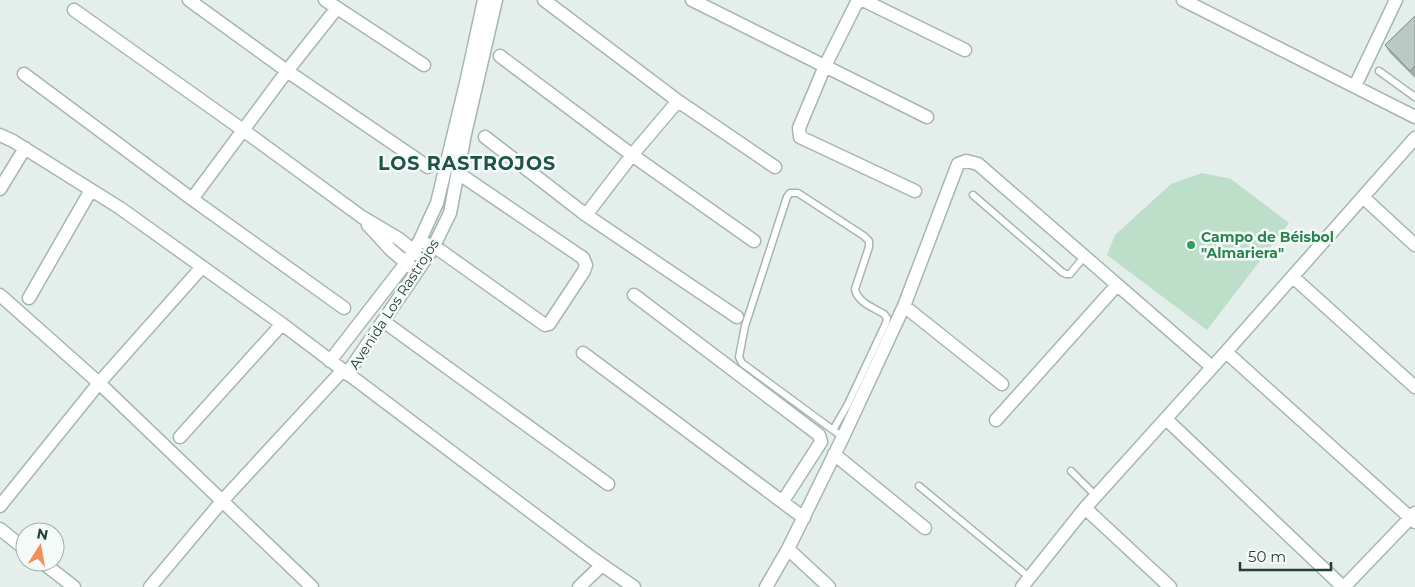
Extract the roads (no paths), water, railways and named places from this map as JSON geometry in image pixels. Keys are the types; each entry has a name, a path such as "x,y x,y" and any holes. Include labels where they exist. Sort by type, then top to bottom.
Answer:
{"street":[{"path":"189,0 287,71 428,167"},
{"path":"325,0 424,65"},
{"name":"Avenida Los Rastrojos","path":"330,361 406,263 420,240 437,203 484,0"},
{"name":"Avenida Los Rastrojos","path":"150,587 223,500 345,372 383,322 433,248 450,213 465,134 496,0"},
{"path":"544,0 678,101 775,167"},
{"path":"692,0 927,117"},
{"path":"858,0 825,66 799,128 800,137 916,192"},
{"path":"863,0 964,50"},
{"path":"1183,0 1415,117"},
{"path":"1355,86 1396,0"},
{"path":"192,199 287,71 337,8"},
{"path":"74,10 243,130 362,218 399,239 425,260"},
{"path":"500,56 632,155 754,242"},
{"path":"24,74 192,199 344,308"},
{"path":"586,215 632,155 678,101"},
{"path":"0,134 120,208 282,324 602,565 634,587"},
{"path":"485,137 586,215 737,318"},
{"path":"1026,584 1085,508 1364,198 1415,138"},
{"path":"0,189 25,148"},
{"path":"766,587 804,518 834,454 838,433 904,306 941,204 958,164 961,162 978,164 1212,367"},
{"path":"420,240 441,251 545,325 549,324 586,265 583,258 458,173"},
{"path":"29,298 91,190"},
{"path":"1364,198 1415,244"},
{"path":"362,218 381,240 417,272"},
{"path":"0,506 99,383 202,267"},
{"path":"1293,277 1415,387"},
{"path":"996,420 1117,285"},
{"path":"0,295 99,383 223,500 307,585"},
{"path":"634,295 819,435 822,442 783,501"},
{"path":"904,306 1002,384"},
{"path":"383,322 608,484"},
{"path":"180,437 282,324"},
{"path":"1166,418 1343,587 1414,518 1226,352"},
{"path":"583,353 804,518"},
{"path":"834,454 924,528"},
{"path":"1085,508 1170,587"},
{"path":"0,529 15,541"},
{"path":"788,549 829,587"},
{"path":"578,587 602,565"},
{"path":"55,572 74,587"}],"lane":[{"path":"1378,71 1415,97"},
{"path":"790,193 798,193 864,236 868,241 870,247 856,294 860,299 884,314 887,318 848,404 838,433 742,363 739,357 745,326 787,197 790,193"},
{"path":"972,195 1062,272 1070,274 1084,257"},
{"path":"1071,471 1096,496"},
{"path":"919,486 1026,584"}],"place":[{"name":"Campo de Béisbol \"Almariera\"","path":"1191,245"}],"district":[{"name":"LOS RASTROJOS","path":"467,163"}]}
